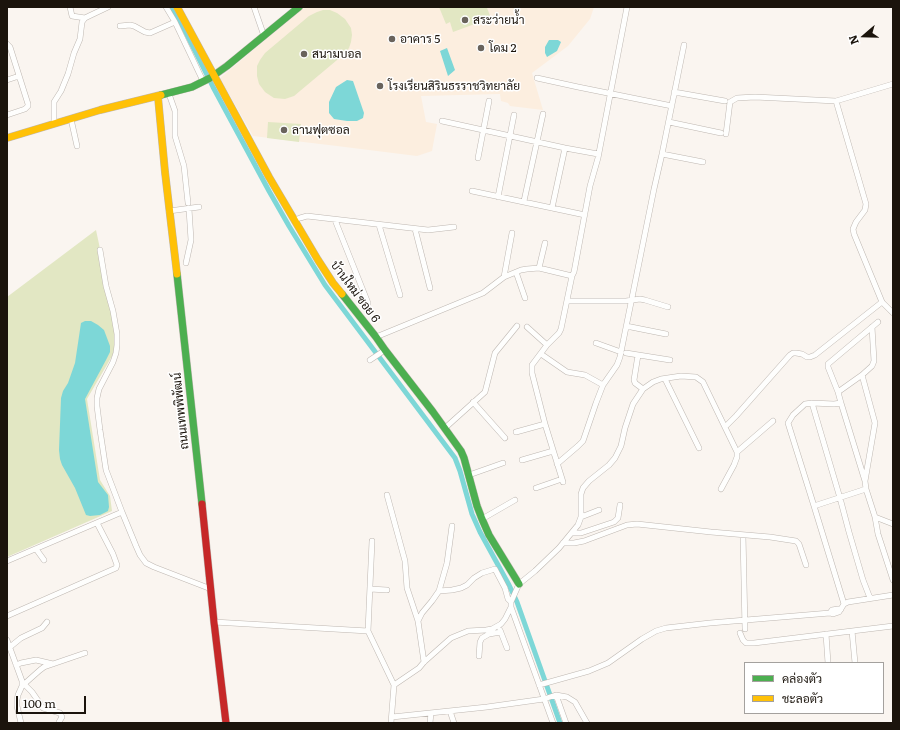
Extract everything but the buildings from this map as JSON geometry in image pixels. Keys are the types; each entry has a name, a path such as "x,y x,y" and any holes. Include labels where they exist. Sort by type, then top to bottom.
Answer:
{"street":[{"path":"70,7 72,16 85,18 108,7"},
{"path":"166,7 209,78"},
{"name":"บ้านใหม่ ซอย 6","path":"177,7 209,78 318,260 376,337 383,351 445,428 461,451 477,506 489,535 520,584"},
{"path":"254,7 264,36"},
{"path":"7,138 100,110 158,97 192,87 227,66 299,7"},
{"path":"536,488 563,481 532,373 532,365 547,345 561,330 574,272 590,186 611,93 627,7"},
{"path":"54,124 54,102 68,74 80,39 81,25 85,18"},
{"path":"120,26 130,25 150,33 175,22"},
{"path":"7,44 10,47 28,106 25,109 7,115"},
{"path":"557,464 583,440 604,385 624,352 626,326 631,300 684,46"},
{"path":"7,80 19,76"},
{"path":"537,78 672,106"},
{"path":"669,122 723,134 730,102 737,98 755,97 836,101 893,84"},
{"path":"674,92 725,101"},
{"path":"169,94 175,111 175,136 184,166 191,240 186,263"},
{"name":"ถนนเทพพิพัฒน์","path":"158,97 169,211 226,723"},
{"path":"478,158 482,130 489,101"},
{"path":"836,101 866,204 853,229 854,234 882,302 893,313"},
{"path":"524,202 543,114"},
{"path":"498,197 514,115"},
{"path":"71,119 78,146"},
{"path":"442,122 598,154"},
{"path":"552,208 565,148"},
{"path":"662,154 703,162"},
{"path":"472,191 585,215"},
{"path":"169,211 188,206 199,207"},
{"path":"294,220 308,216 428,230 454,227"},
{"path":"335,220 368,303"},
{"path":"379,225 400,295"},
{"path":"415,228 430,288"},
{"path":"504,278 512,233"},
{"path":"539,268 545,243"},
{"path":"100,250 106,286 113,311 117,334 116,353 99,389 97,398 106,470 138,550 146,563 211,589"},
{"path":"376,337 479,295 504,278 516,272 539,268 572,276"},
{"path":"516,272 525,298"},
{"path":"567,301 645,300 668,307"},
{"path":"725,427 790,355 796,353 807,357 815,356 882,302"},
{"path":"878,322 827,365 838,392 865,481 878,534 893,580"},
{"path":"445,428 485,392 495,353 517,326"},
{"path":"626,326 666,334"},
{"path":"527,327 547,345"},
{"path":"838,392 872,366 874,361 872,327"},
{"path":"596,343 624,352 670,360"},
{"path":"370,360 383,351"},
{"path":"541,354 567,372 585,375 604,385"},
{"path":"638,355 634,380 643,389"},
{"path":"862,375 875,423 865,481"},
{"path":"394,685 419,668 424,662 457,635 468,631 492,629 505,619 520,584 563,544 578,525 581,518 581,494 583,488 615,458 621,446 633,404 643,389 653,382 681,376 690,376 700,379 705,385 737,452 734,465 721,489"},
{"path":"665,379 698,448"},
{"path":"473,402 505,438"},
{"path":"812,403 863,580 870,598"},
{"path":"841,403 805,404 793,415 788,423 843,607"},
{"path":"737,452 773,421"},
{"path":"516,432 546,424"},
{"path":"522,460 553,450"},
{"path":"469,475 503,463"},
{"path":"814,506 866,489"},
{"path":"388,496 405,561 408,593 418,621 424,662"},
{"path":"482,519 515,500"},
{"path":"572,532 581,533 614,522 618,518 620,505"},
{"path":"581,518 599,510"},
{"path":"7,562 122,512"},
{"path":"875,517 893,524"},
{"path":"7,616 116,568 117,565 113,554 97,523"},
{"path":"563,544 584,541 627,525 637,524 770,537 796,541 800,544 806,565"},
{"path":"418,621 422,613 439,591 447,563 452,526"},
{"path":"742,535 742,632 743,640 746,643 754,644 893,626"},
{"path":"372,541 368,631 394,685 391,723"},
{"path":"36,549 44,560"},
{"path":"439,591 461,588 482,573 495,569 505,588 508,599 512,600 553,723"},
{"path":"370,589 387,590"},
{"path":"541,684 589,671 608,663 656,631 679,626 830,613 833,614 839,612 848,602 893,595"},
{"path":"10,647 21,638 42,628 47,622"},
{"path":"214,622 368,631"},
{"path":"498,625 507,648"},
{"path":"852,631 855,662"},
{"path":"479,656 480,642 482,638 489,634 500,632"},
{"path":"826,634 828,662"},
{"path":"7,640 23,685 32,692 43,708 60,713 62,717 59,722"},
{"path":"21,723 17,700 23,685 44,667 85,654"},
{"path":"16,666 21,663 36,660 54,664"},
{"path":"392,717 450,711 545,698 555,695 567,697 575,702 587,723"},
{"path":"555,695 566,723"},
{"path":"450,711 454,723"},
{"path":"430,723 431,713"}],"shaded area":[{"name":"โรงเรียนสิรินธรราชวิทยาลัย","path":"305,7 594,7 590,19 568,46 532,73 543,110 510,106 508,103 501,101 500,94 421,96 426,122 437,124 432,151 417,156 253,136 220,78"}],"green space":[{"name":"สระว่ายน้ำ","path":"439,7 489,7 487,8 491,18 453,32 450,22 446,24"},
{"name":"สนามบอล","path":"323,10 330,10 345,19 351,28 352,35 349,48 343,55 294,96 285,99 274,98 265,92 259,84 257,66 260,60 265,53 309,16"},
{"name":"ลานฟุตซอล","path":"268,122 301,124 299,142 267,138"},
{"path":"96,230 114,314 116,335 115,351 87,399 100,480 110,496 112,511 7,557 7,297"}],"water":[{"path":"549,40 558,40 561,42 557,51 547,57 545,47"},
{"path":"447,48 455,70 448,76 440,51"},
{"path":"347,80 353,81 364,113 363,118 357,121 334,119 329,113 329,102 336,87"},
{"path":"91,321 104,330 110,346 110,352 85,399 98,482 108,495 109,507 108,511 100,515 90,516 86,515 75,488 62,465 59,450 61,398 75,363 81,323"}],"waterway":[{"path":"171,7 180,21 213,87 269,191 325,285 455,458 472,514 517,602 560,723"}],"traffic: fast":[{"path":"161,95 192,87 210,78 227,66 299,7"},
{"path":"177,274 202,504"},
{"path":"342,294 433,412 461,451 482,519 489,535 519,584"}],"traffic: slow":[{"path":"177,7 269,177 318,260 342,294"},
{"path":"7,138 100,110 161,95"},
{"path":"158,97 177,274"}],"traffic: jam":[{"path":"202,504 226,723"}],"place":[{"name":"สระว่ายน้ำ","path":"465,20"},
{"name":"อาคาร 5","path":"392,39"},
{"name":"โดม 2","path":"481,48"},
{"name":"สนามบอล","path":"304,54"},
{"name":"โรงเรียนสิรินธรราชวิทยาลัย","path":"380,86"},
{"name":"ลานฟุตซอล","path":"284,130"}]}
